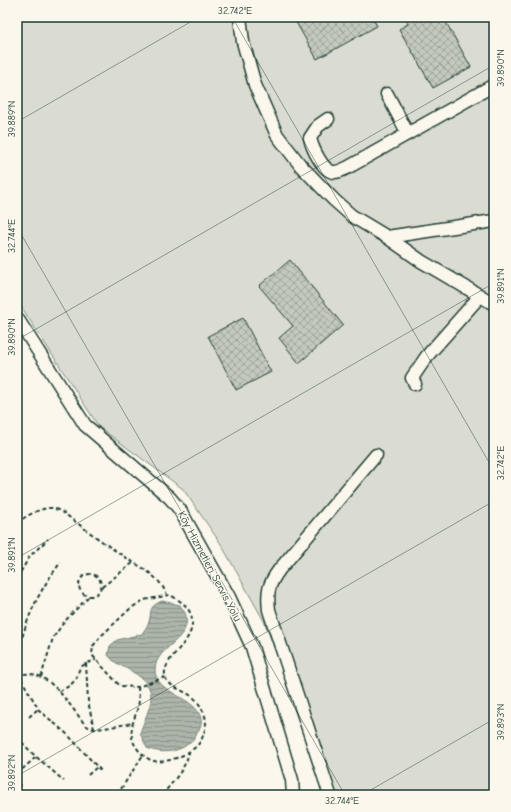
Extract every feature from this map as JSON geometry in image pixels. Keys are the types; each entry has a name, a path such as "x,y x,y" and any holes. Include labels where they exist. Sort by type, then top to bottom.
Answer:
{"street":[{"path":"240,17 243,42 255,85 276,135 301,166 352,216 387,236 421,261 494,304"},
{"path":"328,119 318,126 310,138 315,152 325,168 329,171 336,172 347,168 494,85"},
{"path":"387,94 408,134"},
{"path":"387,236 494,221"},
{"path":"415,384 412,378 427,356 480,296"},
{"name":"Köy Hizmetleri Servis Yolu","path":"17,318 22,335 85,425 170,498 180,510 229,597 252,647 292,780 293,795"},
{"path":"330,795 269,610 267,595 270,582 279,570 376,455"}],"path":[{"path":"17,523 30,515 43,510 51,508 61,511 121,555 150,572 163,586 167,595"},
{"path":"17,578 30,556 48,539"},
{"path":"17,657 23,633 34,605 46,582 61,562"},
{"path":"41,677 53,638 68,617 89,596 97,592 101,587 134,562"},
{"path":"89,596 80,590 80,582 84,576 91,574 98,577 101,587"},
{"path":"138,688 139,700 131,729 132,740 136,748 143,755 154,761 168,760 193,750 201,741 206,720 203,711 196,700 168,682 165,677 166,668 171,659 192,630 192,619 188,608 181,601 170,595 144,600 131,608 115,621 93,646 92,655 120,686 138,688 165,677"},
{"path":"59,691 64,690 71,684 77,677 79,670 86,663 96,660"},
{"path":"86,663 88,701 94,729"},
{"path":"17,665 18,675 38,709 68,735 102,772"},
{"path":"18,675 23,673 34,674 41,677 59,691 86,726 94,729 133,723"},
{"path":"29,717 38,709"},
{"path":"17,737 36,757 64,780"},
{"path":"162,795 178,775 188,757 189,752"},
{"path":"121,788 143,755"},
{"path":"17,774 36,757"},
{"path":"88,775 97,766"},
{"path":"17,778 20,784 19,791 17,793"}],"shaded area":[{"path":"17,17 494,17 494,795 330,795 264,621 221,544 183,489 99,427 17,300"},
{"path":"162,601 180,605 186,615 186,624 179,638 161,655 157,661 155,669 157,677 161,684 168,690 192,705 198,711 201,719 199,730 188,744 182,748 168,752 161,752 147,748 140,733 150,706 151,699 147,684 141,678 110,658 108,655 110,646 117,640 142,634 149,622 154,605"}],"building":[{"path":"293,17 372,17 377,26 317,59"},
{"path":"405,17 443,17 471,67 433,88 399,29 408,24"},
{"path":"290,260 343,325 299,363 279,338 293,326 259,286"},
{"path":"243,318 271,372 236,390 208,336"}]}
